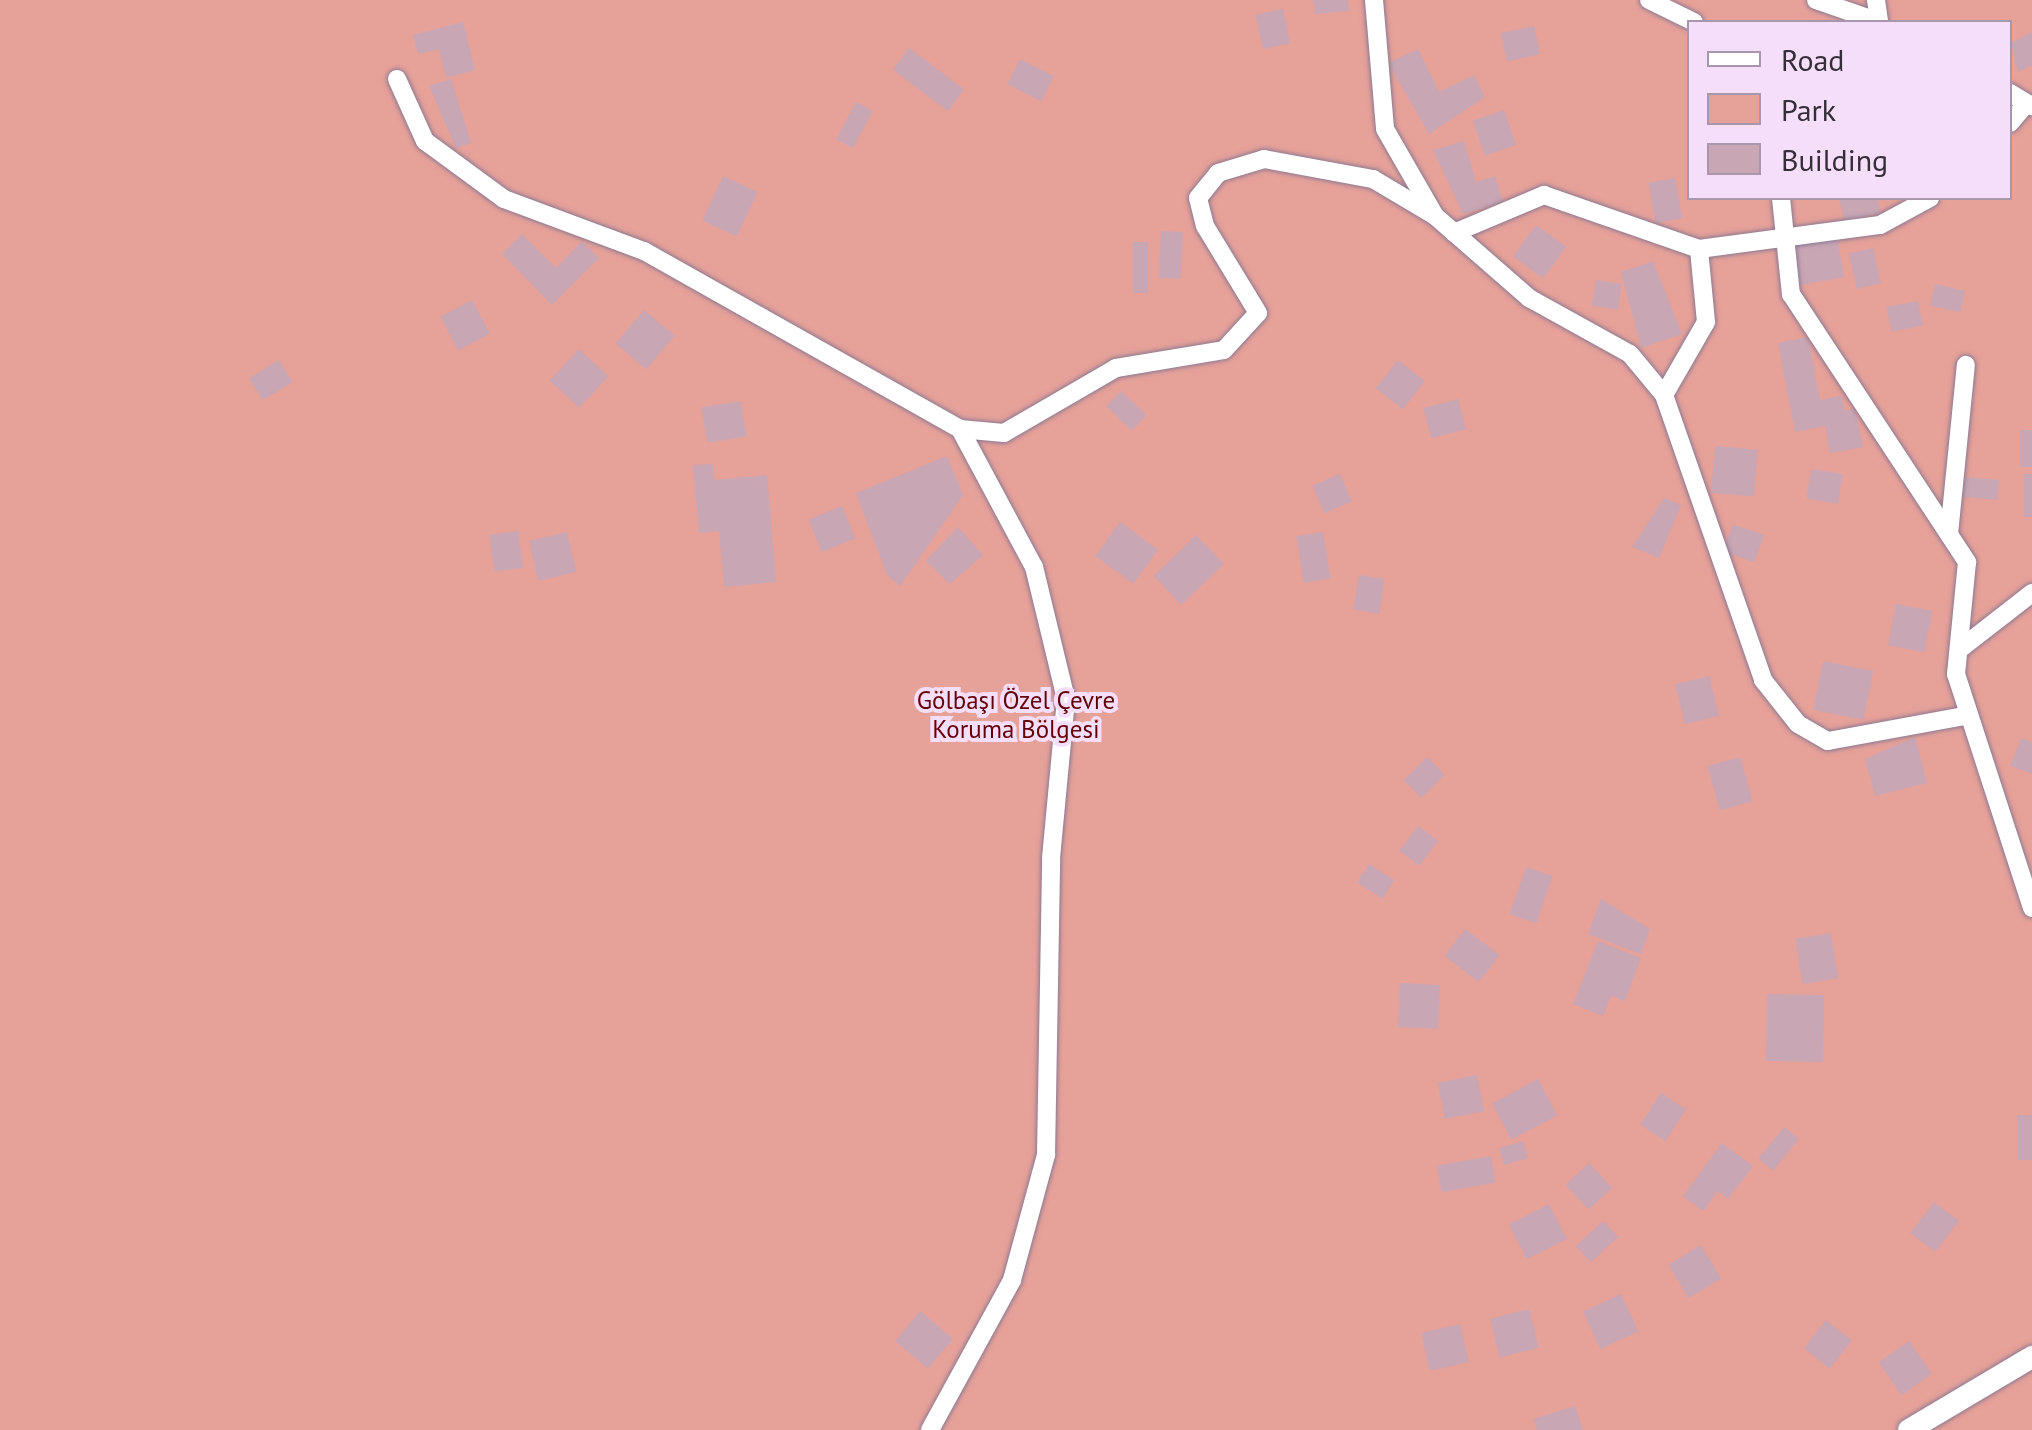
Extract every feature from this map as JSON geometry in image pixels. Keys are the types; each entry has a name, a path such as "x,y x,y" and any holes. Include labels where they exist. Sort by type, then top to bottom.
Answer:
{"street":[{"path":"1374,0 1385,130 1435,216"},
{"path":"1649,0 1690,20"},
{"path":"1816,0 1873,20"},
{"path":"397,78 425,141 504,199 644,252 960,430 1004,433 1116,368 1224,350 1258,313 1205,226 1198,198 1218,172 1264,160 1373,179 1435,216 1530,298 1630,354 1664,396 1763,680 1798,724 1828,741 1964,716"},
{"path":"1454,233 1544,195 1699,249 1880,225 1926,200"},
{"path":"1781,200 1780,237 1791,294 1967,562 1960,649 1964,716 2031,894"},
{"path":"1664,396 1706,322 1699,249"},
{"path":"1949,534 1966,365"},
{"path":"930,1430 1012,1280 1046,1155 1050,858 1066,699 1034,567 960,430"},
{"path":"1960,649 2032,593"},
{"path":"1910,1430 2032,1357"}],"green space":[{"name":"Gölbaşı Özel Çevre Koruma Bölgesi","path":"0,0 2032,0 2032,1430 0,1430"}],"building":[{"path":"1313,0 1348,0 1349,11 1315,14"},
{"path":"1283,9 1290,43 1263,49 1256,15"},
{"path":"463,22 475,70 446,78 439,49 418,54 413,35"},
{"path":"1534,26 1540,54 1507,61 1501,33"},
{"path":"2032,32 2032,65 2018,72 2012,43"},
{"path":"909,48 964,90 948,111 893,70"},
{"path":"1418,49 1439,92 1474,75 1485,97 1429,134 1388,63"},
{"path":"1020,59 1054,76 1041,101 1007,84"},
{"path":"451,79 471,143 456,148 429,86"},
{"path":"856,102 873,111 853,148 836,139"},
{"path":"1504,110 1516,145 1485,156 1473,121"},
{"path":"1464,141 1476,182 1495,176 1503,202 1463,214 1433,150"},
{"path":"723,176 757,192 737,236 702,220"},
{"path":"1675,178 1682,218 1656,223 1648,183"},
{"path":"1839,200 1878,200 1881,213 1844,220"},
{"path":"1536,225 1566,247 1543,278 1513,257"},
{"path":"1161,231 1183,232 1181,279 1159,278"},
{"path":"1836,232 1844,277 1792,287 1784,241"},
{"path":"522,234 556,268 582,241 599,258 552,305 502,254"},
{"path":"1133,242 1148,242 1148,293 1133,293"},
{"path":"1873,248 1881,283 1857,289 1849,254"},
{"path":"1653,261 1682,334 1641,348 1621,272"},
{"path":"1596,280 1622,284 1618,310 1592,306"},
{"path":"1935,284 1965,291 1960,312 1930,305"},
{"path":"472,300 490,334 458,350 440,317"},
{"path":"1918,301 1923,326 1891,332 1887,307"},
{"path":"644,310 675,336 646,369 616,344"},
{"path":"1808,337 1820,400 1841,396 1845,411 1855,409 1863,447 1830,453 1825,426 1795,432 1778,343"},
{"path":"579,349 608,376 579,408 550,380"},
{"path":"279,360 292,382 262,400 249,378"},
{"path":"1398,360 1425,381 1403,409 1376,388"},
{"path":"1121,391 1146,415 1132,430 1106,406"},
{"path":"1458,399 1466,429 1431,438 1423,408"},
{"path":"741,401 747,437 707,443 701,407"},
{"path":"2020,430 2032,430 2032,467 2020,467"},
{"path":"1715,446 1758,450 1754,497 1711,493"},
{"path":"947,456 963,495 900,586 887,575 856,493"},
{"path":"713,464 714,480 767,475 776,582 724,587 719,531 699,533 693,465"},
{"path":"1811,469 1843,474 1838,504 1806,499"},
{"path":"1340,474 1352,502 1324,513 1312,486"},
{"path":"2024,474 2032,474 2032,517 2024,517"},
{"path":"1965,477 1999,480 1997,500 1963,497"},
{"path":"1664,498 1681,505 1659,558 1632,547"},
{"path":"842,506 855,538 822,552 809,519"},
{"path":"1120,522 1158,550 1133,584 1095,556"},
{"path":"1733,524 1764,535 1754,563 1723,551"},
{"path":"958,527 983,555 950,584 926,561"},
{"path":"518,531 523,568 494,572 489,535"},
{"path":"567,532 576,572 538,581 529,541"},
{"path":"1323,532 1330,578 1304,583 1296,536"},
{"path":"1196,535 1224,564 1181,605 1154,576"},
{"path":"1359,575 1385,579 1379,614 1354,610"},
{"path":"1896,604 1932,611 1924,652 1888,645"},
{"path":"1823,661 1873,671 1864,720 1813,710"},
{"path":"1709,676 1719,716 1685,724 1675,684"},
{"path":"1915,737 1927,783 1875,796 1865,759"},
{"path":"2021,738 2032,742 2032,774 2010,766"},
{"path":"1427,757 1445,775 1421,798 1404,780"},
{"path":"1740,757 1753,801 1720,811 1707,766"},
{"path":"1418,826 1438,841 1419,866 1399,851"},
{"path":"1369,864 1394,880 1382,899 1357,882"},
{"path":"1526,867 1552,876 1536,923 1510,914"},
{"path":"1601,899 1650,929 1641,954 1588,934"},
{"path":"1465,929 1499,955 1479,982 1445,956"},
{"path":"1831,933 1838,978 1803,984 1795,939"},
{"path":"1598,941 1641,958 1625,1001 1611,996 1603,1016 1573,1004"},
{"path":"1400,983 1440,985 1438,1029 1398,1027"},
{"path":"1767,994 1824,995 1823,1062 1766,1061"},
{"path":"1477,1075 1484,1111 1445,1119 1438,1083"},
{"path":"1538,1079 1557,1115 1511,1140 1492,1103"},
{"path":"1661,1093 1686,1109 1665,1141 1640,1125"},
{"path":"2017,1115 2032,1115 2032,1160 2017,1160"},
{"path":"1784,1127 1799,1139 1773,1171 1758,1159"},
{"path":"1523,1141 1528,1158 1504,1165 1499,1148"},
{"path":"1722,1143 1753,1166 1728,1199 1718,1191 1703,1211 1683,1196"},
{"path":"1491,1156 1496,1183 1442,1192 1437,1166"},
{"path":"1589,1163 1612,1188 1589,1210 1566,1185"},
{"path":"1934,1202 1959,1221 1935,1252 1911,1233"},
{"path":"1549,1204 1567,1239 1527,1259 1509,1224"},
{"path":"1603,1221 1618,1237 1591,1262 1576,1246"},
{"path":"1701,1245 1721,1278 1689,1298 1668,1265"},
{"path":"1621,1294 1638,1331 1600,1349 1583,1312"},
{"path":"1529,1309 1539,1348 1500,1357 1490,1319"},
{"path":"920,1311 953,1339 928,1369 895,1341"},
{"path":"1826,1320 1852,1340 1830,1369 1804,1348"},
{"path":"1460,1324 1469,1362 1430,1371 1421,1333"},
{"path":"1909,1341 1932,1374 1902,1395 1879,1362"},
{"path":"1575,1406 1583,1430 1537,1430 1533,1419"}]}
